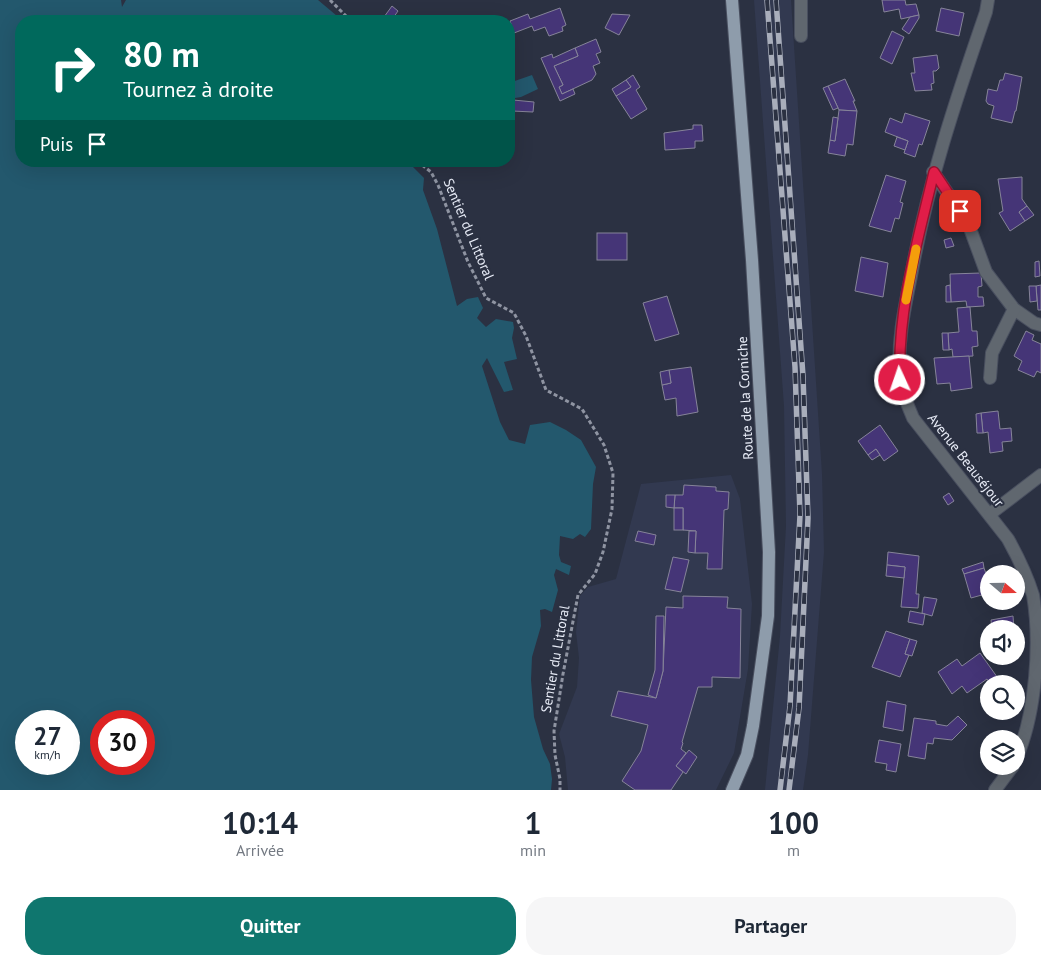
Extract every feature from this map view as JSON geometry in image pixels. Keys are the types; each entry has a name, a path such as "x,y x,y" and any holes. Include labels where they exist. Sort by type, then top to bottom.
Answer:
{"main road":[{"name":"Route de la Corniche","path":"732,0 751,251 769,552 768,616 753,726 747,755 732,790"}],"street":[{"path":"801,0 801,36"},
{"name":"Avenue Beauséjour","path":"988,0 986,12 959,89 934,172 900,331 900,380 913,418 1008,539 1034,596 1039,618 1040,647 1036,689 1025,739"},
{"path":"934,172 968,223 986,272 1014,309 1034,323 1041,325"},
{"path":"990,378 992,352 1014,309"},
{"path":"990,514 1041,475"},
{"path":"1000,788 1008,775"}],"path":[{"path":"330,0 345,15"},
{"name":"Sentier du Littoral","path":"425,167 431,172 438,185 468,262 486,298 514,313 526,336 546,390 582,409 604,445 613,473 612,508 603,552 595,574 578,595 563,674 554,731 560,790"}],"shaded area":[{"path":"0,0 121,0 122,7 126,0 318,0 336,15 15,15 15,167 413,167 424,178 423,190 437,229 457,306 467,299 478,297 483,308 477,318 486,327 496,319 513,322 512,338 517,359 504,362 513,390 504,392 487,358 482,366 500,422 509,440 525,444 530,425 550,422 581,440 596,467 593,484 591,529 585,537 580,534 573,539 560,536 559,555 561,562 571,566 569,575 556,569 554,575 558,590 552,612 545,609 540,610 541,626 532,657 531,680 534,717 543,749 550,764 551,790 0,790"},
{"path":"754,0 791,0 822,474 824,552 808,755 803,790 765,790 780,636 786,526 784,406"},
{"path":"532,75 538,89 515,98 515,81"},
{"path":"731,475 740,499 752,604 748,669 734,753 716,790 568,790 565,757 559,734 577,687 579,658 576,632 580,596 588,587 616,579 641,484"}],"building":[{"path":"882,0 905,0 906,5 916,4 919,15 901,19 899,9 884,12"},
{"path":"392,6 398,11 395,15 385,15"},
{"path":"560,8 566,25 562,27 563,31 549,36 545,27 534,31 532,26 515,33 515,19 528,14 530,19"},
{"path":"941,8 964,13 959,36 936,31"},
{"path":"612,14 630,15 619,35 605,28"},
{"path":"919,15 909,34 902,29 910,17"},
{"path":"892,31 904,37 892,64 880,58"},
{"path":"596,39 601,52 596,54 600,63 593,66 596,74 592,80 562,94 559,87 563,85 554,66 578,56 575,48"},
{"path":"575,48 578,56 554,66 563,85 559,87 562,94 573,89 575,94 560,101 541,58 552,54 553,58"},
{"path":"937,55 939,68 933,71 934,83 931,84 932,90 915,91 911,73 915,73 913,58"},
{"path":"1005,73 1022,77 1012,123 991,118 994,106 986,101 988,89 997,91 1000,80 1003,80"},
{"path":"633,75 640,87 636,90 647,109 631,119 616,96 631,87 626,80"},
{"path":"845,79 855,101 853,101 857,111 839,110 828,86"},
{"path":"626,80 631,87 616,96 612,89"},
{"path":"828,86 838,108 833,110 823,88"},
{"path":"515,100 534,102 533,112 515,111"},
{"path":"839,110 857,111 853,145 847,144 845,156 828,153 830,140 835,141"},
{"path":"905,113 930,121 922,145 919,144 915,157 904,153 908,141 885,132 890,118 902,123"},
{"path":"833,117 838,118 835,141 830,140"},
{"path":"693,125 702,125 703,141 695,141 695,148 665,150 664,133 693,129"},
{"path":"897,137 908,141 905,150 894,146"},
{"path":"886,175 906,181 900,202 903,203 899,219 895,218 891,232 869,226"},
{"path":"1022,177 1022,199 1027,206 1019,212 1025,221 1010,231 999,213 1003,211 998,179"},
{"path":"1027,206 1034,215 1025,221 1019,212"},
{"path":"597,233 627,233 627,260 597,260"},
{"path":"951,238 954,246 946,248 944,240"},
{"path":"861,257 888,263 883,297 855,291"},
{"path":"1039,261 1040,276 1035,277 1035,262"},
{"path":"981,273 982,286 978,287 978,297 983,297 984,306 967,307 966,301 951,302 950,274"},
{"path":"950,285 951,302 946,302 946,286"},
{"path":"1041,285 1041,310 1038,310 1036,286"},
{"path":"1029,286 1036,286 1037,301 1030,302"},
{"path":"667,296 679,334 655,341 643,303"},
{"path":"970,307 972,331 977,331 978,346 972,347 973,356 953,357 952,349 949,350 948,333 959,332 957,308"},
{"path":"1026,331 1034,335 1032,340 1041,344 1041,373 1037,371 1034,377 1018,370 1022,361 1014,356"},
{"path":"942,333 948,333 949,350 943,350"},
{"path":"969,356 972,388 951,391 950,383 937,384 934,358"},
{"path":"691,367 698,412 677,416 676,398 665,400 662,385 671,383 669,370"},
{"path":"669,370 671,383 662,385 660,372"},
{"path":"998,411 1000,429 1011,428 1012,441 1002,442 1003,451 990,453 988,432 983,433 981,413"},
{"path":"981,413 983,433 977,433 976,414"},
{"path":"880,425 898,451 884,461 876,449 868,455 858,441"},
{"path":"876,449 880,455 872,460 868,455"},
{"path":"684,485 716,487 716,491 729,492 728,509 724,510 722,569 707,569 708,553 695,553 696,531 683,530 683,508 674,508 675,495 683,495"},
{"path":"949,493 954,501 948,505 943,497"},
{"path":"666,495 675,495 674,508 666,507"},
{"path":"674,508 683,508 683,530 674,530"},
{"path":"638,531 656,535 654,545 635,541"},
{"path":"689,531 696,531 695,553 688,552"},
{"path":"888,552 919,556 916,594 919,594 918,608 901,607 905,567 887,565"},
{"path":"673,557 689,560 681,592 665,589"},
{"path":"983,562 984,565 980,565 980,569 964,574 962,569"},
{"path":"887,565 905,567 904,578 886,576"},
{"path":"980,569 980,596 971,598 964,574"},
{"path":"683,596 728,597 727,608 741,609 740,678 712,677 712,687 698,687 682,742 681,749 686,753 676,766 683,772 671,790 635,790 622,781 641,751 648,725 611,716 618,691 656,698 663,671 666,607 683,608"},
{"path":"924,597 937,599 932,616 922,613"},
{"path":"910,611 925,614 923,625 908,622"},
{"path":"656,616 664,616 663,671 656,698 648,695 655,670"},
{"path":"1013,616 1013,620 991,620"},
{"path":"886,631 910,639 905,654 909,655 900,677 872,667"},
{"path":"910,639 917,641 912,656 905,654"},
{"path":"980,653 980,665 989,665 996,675 980,675 980,684 967,693 962,686 952,694 938,672 957,659 962,666"},
{"path":"887,701 906,705 903,731 883,727"},
{"path":"958,716 967,725 952,740 934,738 933,744 927,743 925,759 908,756 914,718 936,721 936,724 947,726"},
{"path":"879,740 901,744 896,772 886,770 887,764 875,762"},
{"path":"689,750 697,757 686,774 676,766"}],"railway":[{"path":"767,0 795,367 800,515 790,706 780,790"},
{"path":"776,0 803,376 808,518 799,708 789,790"}],"slow traffic":[{"path":"906,300 916,249"}],"route":[{"path":"900,380 900,331 934,172 960,211"}]}
